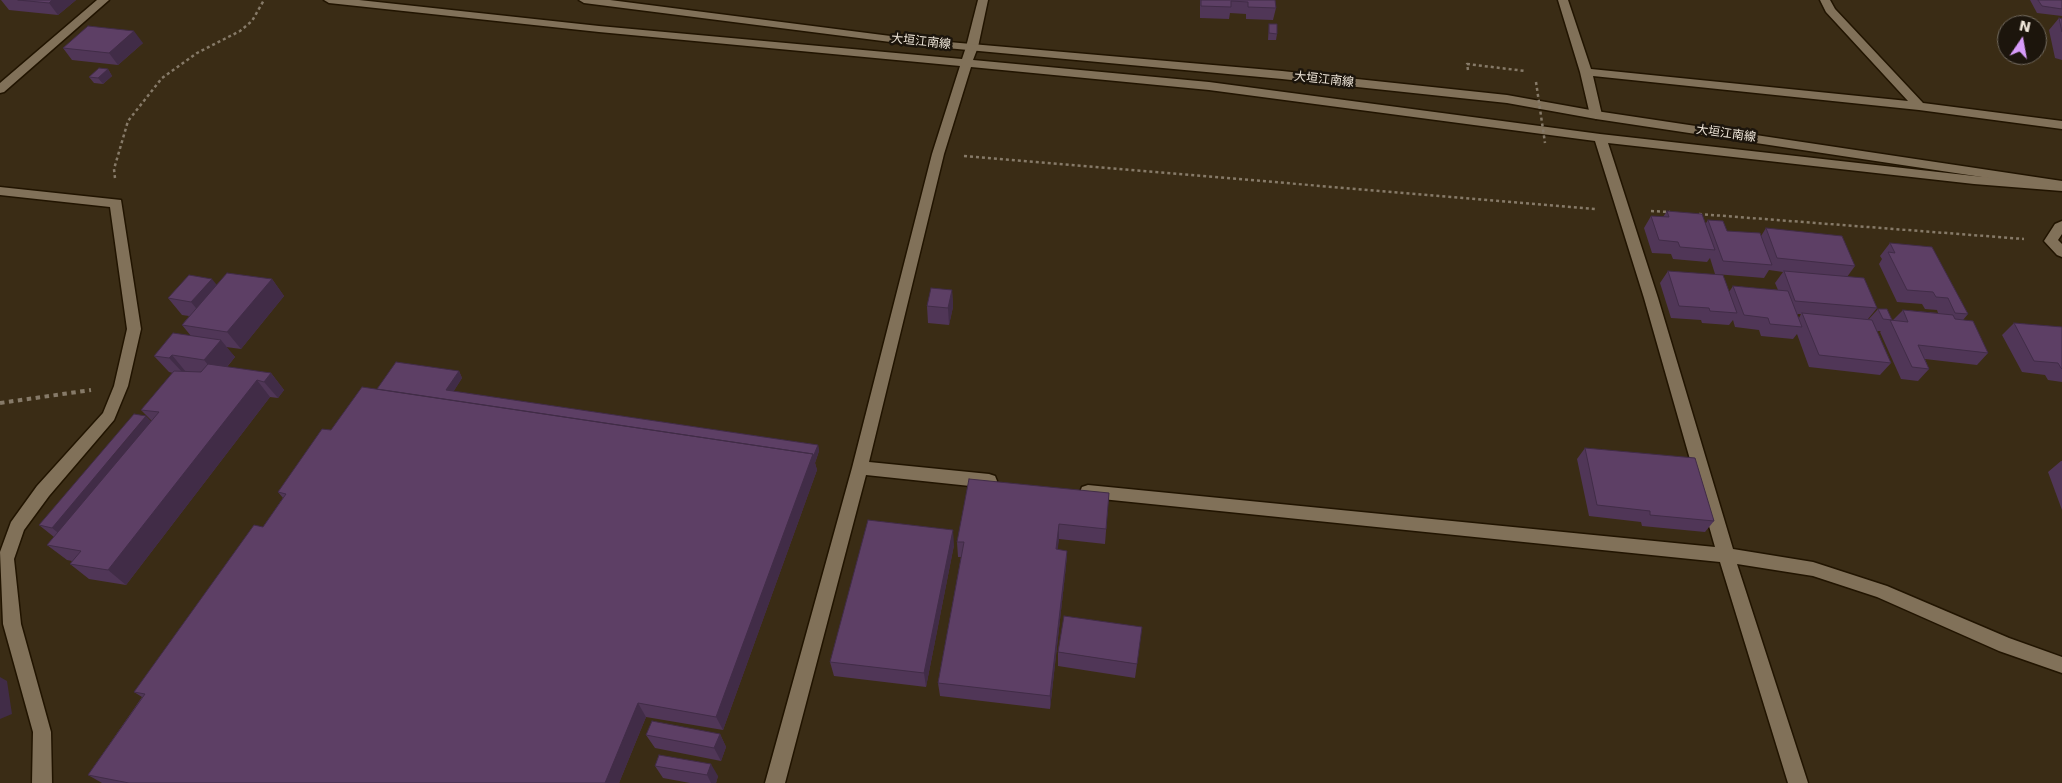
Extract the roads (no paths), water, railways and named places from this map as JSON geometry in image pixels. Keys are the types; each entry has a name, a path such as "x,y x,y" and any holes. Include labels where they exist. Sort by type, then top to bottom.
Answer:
{"street":[{"path":"0,89 104,0"},
{"path":"329,0 609,30 1209,86 1600,138 1974,180 2062,186"},
{"name":"大垣江南線","path":"584,0 914,42 1282,75 1497,98 1596,115 2062,186"},
{"path":"775,783 860,468 938,154 972,47 983,0"},
{"path":"1564,0 1586,72 1596,115"},
{"path":"1825,0 1830,10 1919,106"},
{"path":"1586,72 1919,106 2062,125"},
{"path":"1600,138 1651,298 1726,555 1798,783"},
{"path":"0,191 116,203 134,329 121,386 109,416 43,492 17,527 6,559 12,624 42,732 42,783"},
{"path":"2062,226 2051,241 2062,252"},
{"path":"860,468 1008,484"},
{"path":"1067,490 1726,555 1822,572 1881,591 2005,645 2062,665"}]}
